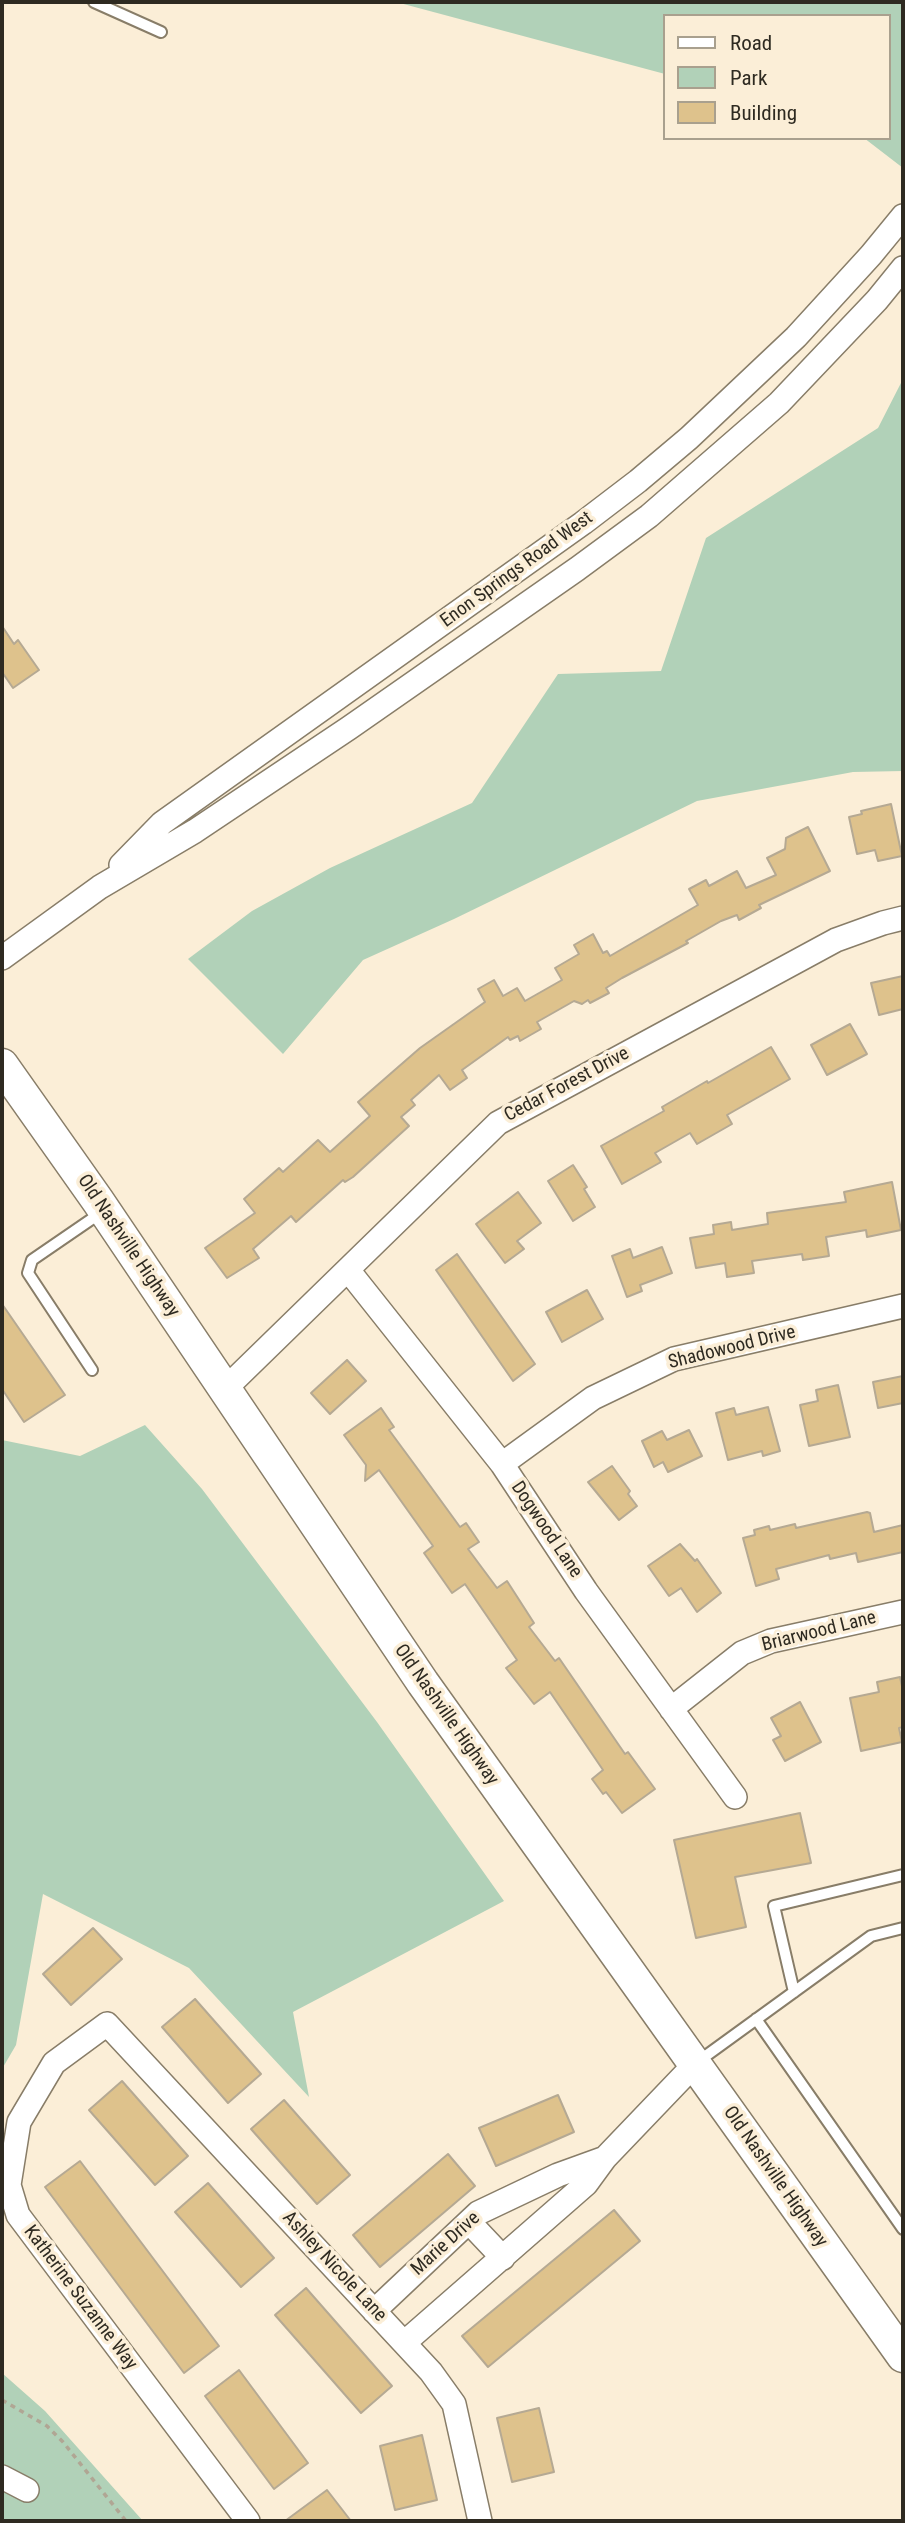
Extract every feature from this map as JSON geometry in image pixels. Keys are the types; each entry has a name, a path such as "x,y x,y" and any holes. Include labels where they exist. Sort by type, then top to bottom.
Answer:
{"main road":[{"name":"Old Nashville Highway","path":"2,1065 105,1210 423,1683 903,2356"}],"street":[{"name":"Enon Springs Road West","path":"100,887 162,823 638,481 796,337 903,216"},
{"name":"Enon Springs Road West","path":"2,958 100,887 195,831 261,787 577,569 685,486 779,403 820,362 903,268"},
{"path":"796,337 820,362"},
{"name":"Cedar Forest Drive","path":"225,1389 498,1123 836,940 903,918"},
{"name":"Dogwood Lane","path":"348,1270 502,1464 586,1591 735,1797"},
{"name":"Shadowood Drive","path":"502,1464 593,1398 674,1359 903,1306"},
{"name":"Briarwood Lane","path":"671,1709 742,1653 771,1641 903,1612"},
{"name":"Katherine Suzanne Way","path":"127,2046 107,2024 54,2063 19,2122 9,2185 18,2215 248,2521"},
{"name":"Ashley Nicole Lane","path":"127,2046 432,2372 454,2404 480,2521"},
{"name":"Marie Drive","path":"404,2343 586,2184 604,2158 695,2064"},
{"name":"Marie Drive","path":"374,2311 478,2213 558,2175 604,2158"},
{"path":"469,2222 503,2258"},
{"path":"2,2477 27,2490"}],"lane":[{"path":"94,2 161,32"},
{"path":"92,1370 28,1273 32,1260 105,1210"},
{"path":"794,1992 774,1906 903,1875"},
{"path":"695,2064 871,1936 903,1928"},
{"path":"756,2019 903,2229"}],"path":[{"path":"2,2400 47,2426 126,2521"}],"green space":[{"path":"396,2 903,2 903,168 867,140 891,140 891,14 664,14 664,74"},
{"path":"903,379 903,771 853,772 697,801 363,960 283,1054 188,959 252,911 330,868 472,803 558,674 661,671 706,538 878,428"},
{"path":"145,1425 202,1489 377,1722 504,1901 293,2012 309,2097 189,1968 43,1894 16,2045 2,2069 2,1440 80,1456"},
{"path":"2,2373 45,2411 143,2521 2,2521"}],"building":[{"path":"2,626 14,644 18,640 39,670 13,688 2,672"},
{"path":"891,804 902,856 878,861 875,850 857,854 849,817 862,814 861,811"},
{"path":"808,827 830,871 759,905 761,908 739,920 737,915 721,921 686,941 688,943 606,988 609,993 590,1003 588,1000 582,1004 574,1001 537,1022 541,1029 520,1041 518,1036 510,1040 508,1037 462,1070 467,1078 450,1090 439,1075 411,1100 415,1105 401,1117 409,1126 353,1177 345,1182 343,1180 296,1222 291,1216 253,1249 259,1258 227,1278 205,1248 255,1213 244,1199 279,1168 283,1172 318,1140 330,1152 370,1116 358,1102 420,1048 485,1002 478,989 494,980 503,996 517,988 525,1001 562,980 555,968 579,954 574,945 593,934 603,953 607,951 610,956 698,905 689,889 706,880 709,886 737,871 746,888 776,875 767,858 785,849 786,838"},
{"path":"903,976 903,1009 879,1015 871,983"},
{"path":"850,1024 867,1054 827,1075 811,1045"},
{"path":"771,1047 790,1079 727,1115 732,1124 697,1144 690,1133 655,1153 661,1162 622,1184 601,1146 664,1111 662,1107"},
{"path":"573,1165 587,1187 584,1189 595,1207 573,1221 548,1181"},
{"path":"892,1182 901,1230 867,1237 866,1230 826,1237 829,1256 803,1260 802,1254 752,1261 754,1273 727,1277 725,1263 696,1268 690,1238 714,1234 713,1225 731,1222 732,1230 768,1224 767,1213 846,1202 844,1192"},
{"path":"518,1192 541,1223 517,1241 524,1249 505,1263 476,1224"},
{"path":"662,1247 672,1273 640,1285 642,1291 627,1297 612,1256 630,1249 633,1258"},
{"path":"457,1254 535,1364 513,1381 436,1270"},
{"path":"587,1290 603,1319 562,1342 546,1312"},
{"path":"2,1304 65,1395 24,1422 2,1389"},
{"path":"347,1360 366,1381 330,1414 311,1393"},
{"path":"903,1376 903,1403 878,1408 873,1382"},
{"path":"838,1385 850,1437 809,1446 800,1405 818,1401 816,1390"},
{"path":"768,1407 780,1451 763,1456 762,1451 728,1460 716,1413 734,1408 736,1415"},
{"path":"381,1408 394,1427 389,1430 460,1527 466,1523 479,1542 468,1549 497,1588 507,1581 534,1623 529,1627 555,1661 559,1658 625,1754 628,1752 655,1789 622,1813 592,1779 603,1770 550,1692 534,1704 506,1668 517,1660 465,1584 452,1593 424,1553 433,1546 379,1470 365,1481 366,1465 344,1435"},
{"path":"689,1430 702,1456 668,1472 663,1462 654,1467 642,1441 662,1431 667,1440"},
{"path":"612,1466 637,1506 619,1520 588,1482"},
{"path":"870,1513 874,1532 903,1525 903,1552 858,1562 856,1553 830,1559 829,1555 776,1569 779,1579 756,1586 743,1538 755,1535 754,1530 769,1526 770,1530 795,1524 796,1528"},
{"path":"680,1544 695,1561 697,1559 721,1593 697,1612 681,1588 669,1596 648,1566"},
{"path":"900,1677 903,1691 903,1727 899,1728 902,1742 861,1751 850,1698 879,1692 877,1682"},
{"path":"800,1702 821,1742 785,1761 773,1740 781,1736 771,1718"},
{"path":"800,1813 811,1863 735,1877 746,1927 696,1938 674,1840"},
{"path":"93,1928 122,1959 71,2005 43,1974"},
{"path":"195,1999 261,2074 228,2103 162,2027"},
{"path":"122,2081 188,2156 155,2185 89,2110"},
{"path":"558,2095 574,2132 496,2166 479,2128"},
{"path":"284,2100 350,2175 317,2204 251,2129"},
{"path":"448,2154 475,2186 380,2267 353,2235"},
{"path":"80,2161 219,2346 184,2373 45,2187"},
{"path":"208,2183 274,2258 241,2287 175,2212"},
{"path":"614,2210 640,2241 488,2367 462,2336"},
{"path":"306,2288 392,2386 361,2413 275,2315"},
{"path":"239,2370 308,2463 274,2489 205,2396"},
{"path":"539,2408 554,2472 512,2482 497,2418"},
{"path":"422,2435 437,2500 395,2510 380,2446"},
{"path":"327,2490 351,2521 285,2521"}]}
